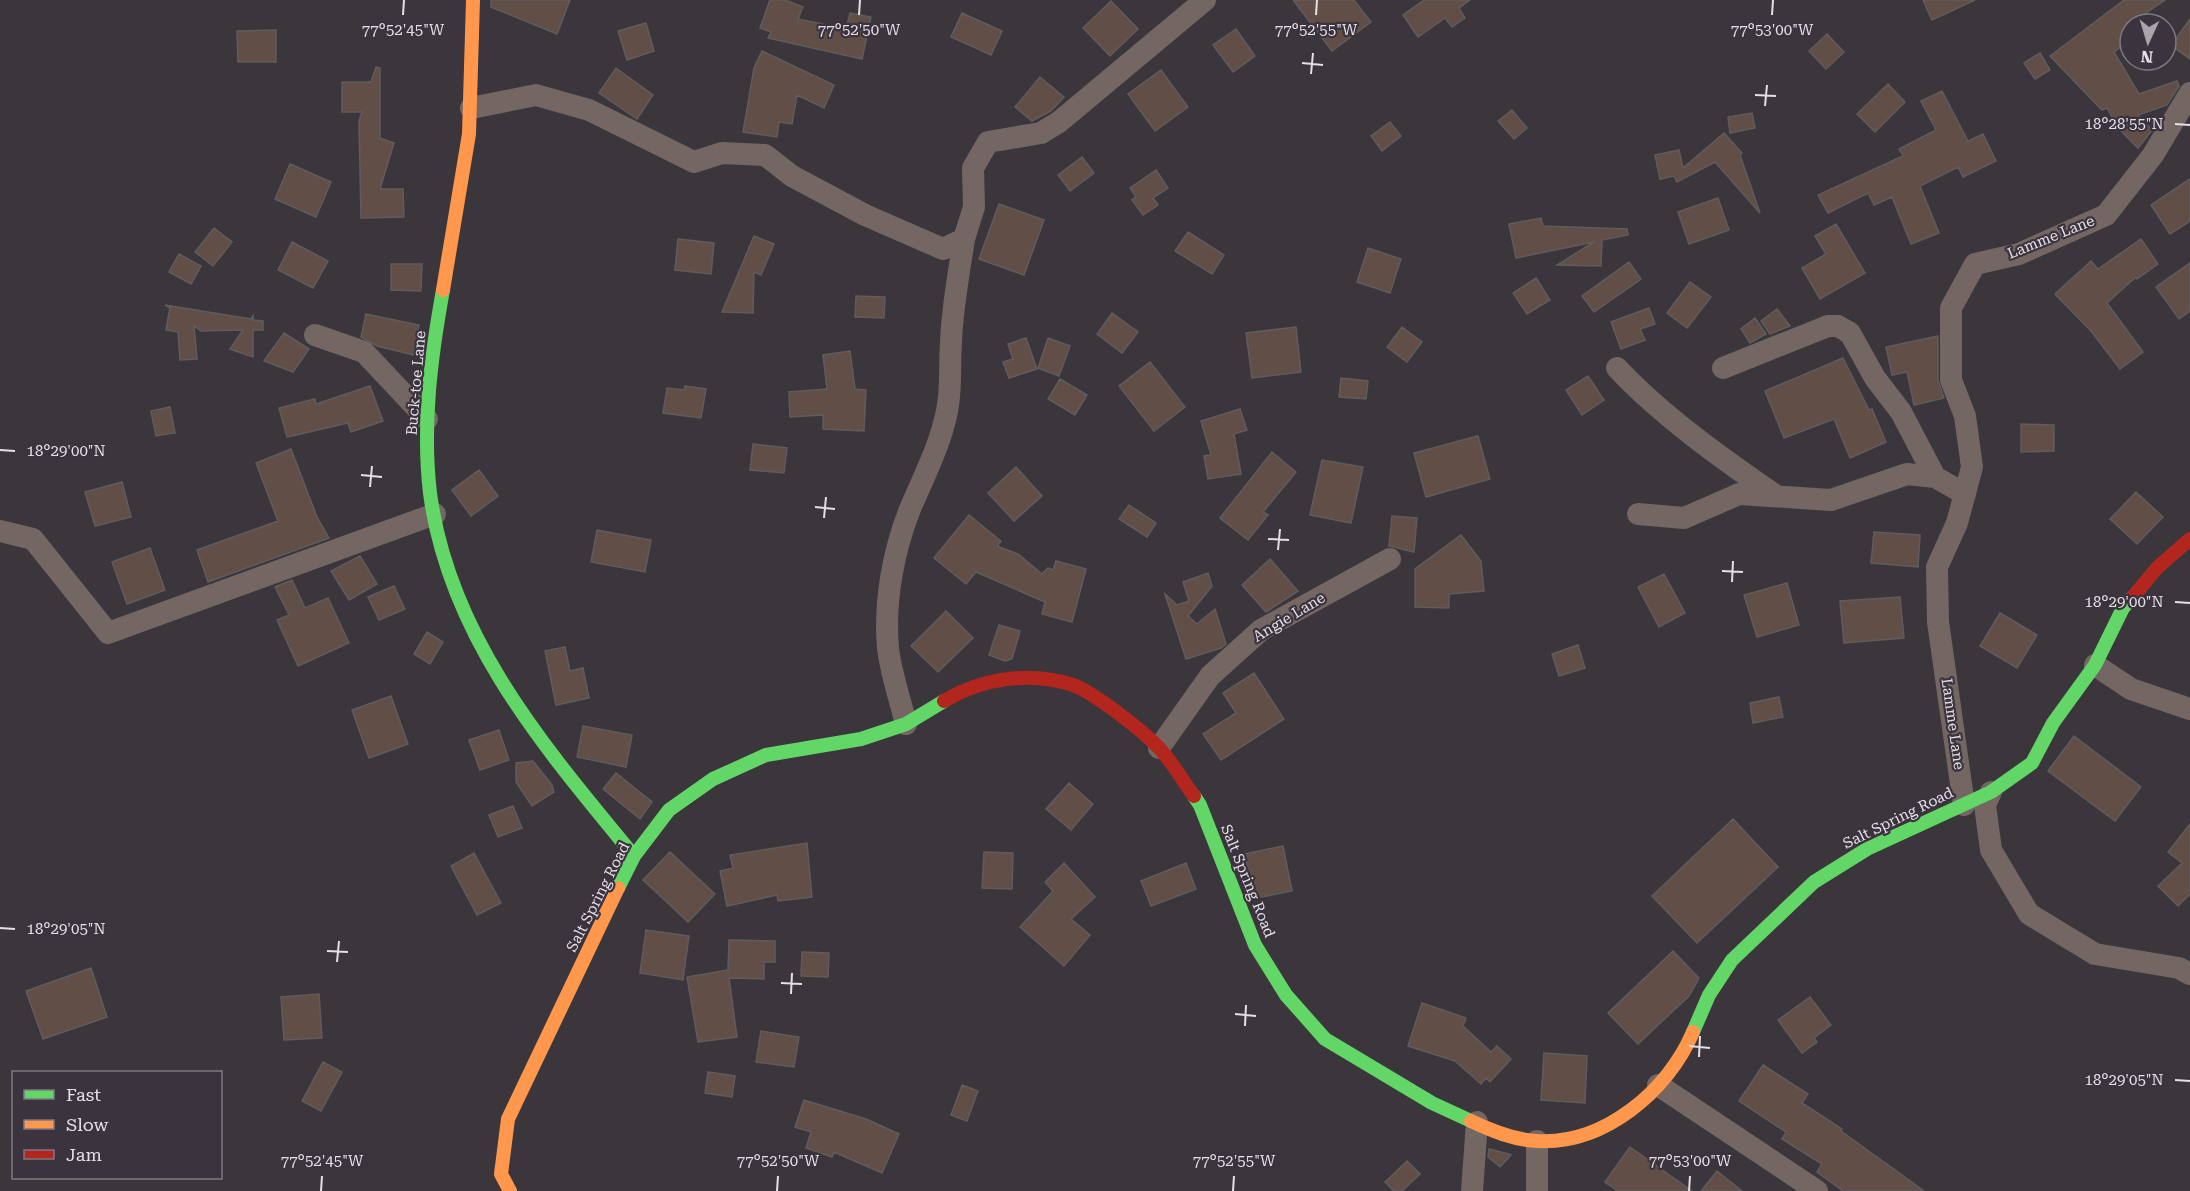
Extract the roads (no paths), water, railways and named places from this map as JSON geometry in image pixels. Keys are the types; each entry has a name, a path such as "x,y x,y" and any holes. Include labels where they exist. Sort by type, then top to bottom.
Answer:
{"street":[{"name":"Buck-toe Lane","path":"473,0 471,108 440,308 427,419 428,469 435,514 457,589 495,672 542,742 634,856"},
{"path":"906,724 888,648 889,596 893,563 910,510 938,447 947,413 952,383 950,346 953,309 964,239 974,207 973,168 988,142 1041,132 1059,122 1204,0"},
{"name":"Lamme Lane","path":"1965,804 1938,622 1937,567 1957,523 1972,467 1965,416 1951,380 1951,308 1975,264 2019,254 2106,214 2153,155 2190,93"},
{"path":"471,108 536,95 589,110 694,162 722,153 765,154 792,176 823,193 943,249 964,239"},
{"path":"1724,368 1828,326 1838,326 1850,333 1875,378 1901,412 1935,477"},
{"path":"315,335 364,352 427,419"},
{"path":"1617,368 1643,394 1739,471 1775,495"},
{"path":"1638,514 1684,518 1711,504 1739,495 1775,495 1831,500 1906,474 1935,477 1965,494"},
{"path":"0,531 33,539 108,633 435,514"},
{"name":"Salt Spring Road","path":"510,1191 501,1174 508,1119 634,856 669,810 713,779 766,755 861,739 906,724 962,690 1019,676 1074,686 1118,714 1159,748 1200,805 1255,945 1286,994 1325,1039 1432,1103 1497,1133 1537,1142 1577,1138 1624,1116 1658,1084 1688,1044 1708,995 1732,960 1774,917 1814,882 1867,849 1991,792 2032,763 2053,723 2095,665 2123,608 2157,568 2190,539"},
{"name":"Angie Lane","path":"1159,748 1210,676 1261,630 1390,559"},
{"path":"2095,665 2131,689 2190,709"},
{"path":"1991,792 1985,805 1990,850 2029,914 2095,954 2179,968 2190,974"},
{"path":"1658,1084 1817,1191"},
{"path":"1472,1191 1477,1122"},
{"path":"1537,1142 1537,1191"}]}
